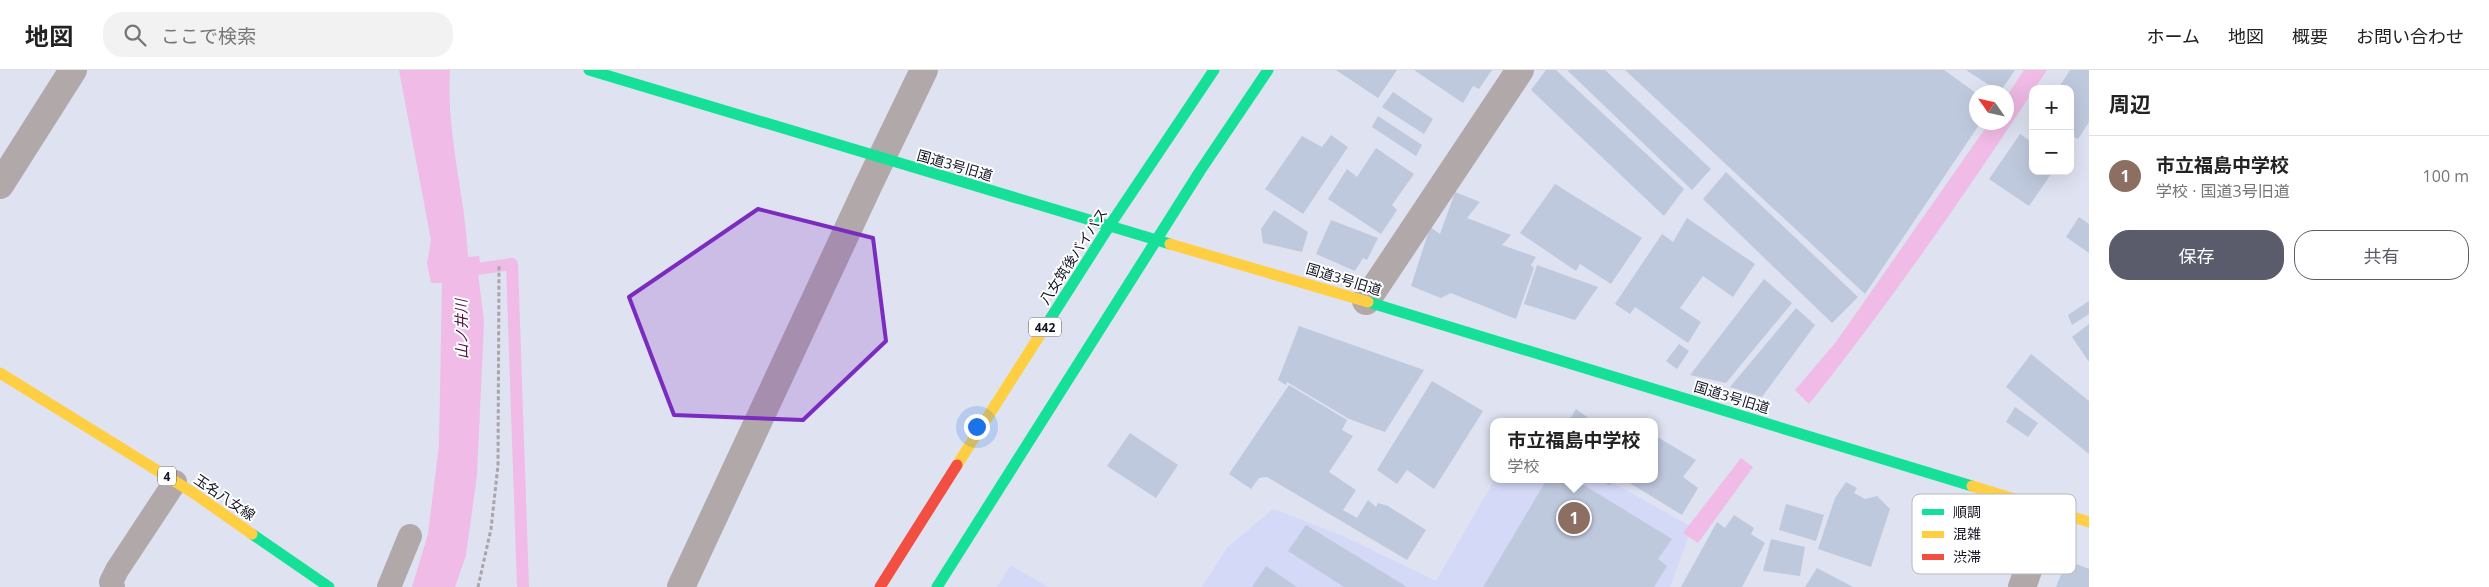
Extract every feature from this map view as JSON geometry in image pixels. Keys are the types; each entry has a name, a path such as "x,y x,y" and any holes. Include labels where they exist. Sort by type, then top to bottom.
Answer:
{"main road":[{"name":"国道3号旧道","path":"589,70 881,159 1366,301 1998,494"},
{"name":"八女筑後バイパス","path":"880,587 1110,225 1214,70"},
{"path":"937,587 1157,239 1268,70"},
{"name":"玉名八女線","path":"0,373 175,482 328,587"},
{"name":"国道3号旧道","path":"2076,518 2089,522"}],"street":[{"path":"0,185 73,70"},
{"path":"681,587 924,70"},
{"path":"1366,301 1520,70"},
{"path":"2022,587 2027,574"}],"lane":[{"path":"113,587 111,582 117,570 175,482"},
{"path":"389,587 410,536"}],"path":[{"path":"478,587 491,529 498,465 499,266"}],"highlighted area":[{"path":"758,209 873,238 886,341 803,420 674,415 629,297"}],"shaded area":[{"path":"1493,483 1613,483 1692,527 1670,587 1202,587 1227,548 1273,509 1343,536 1436,581"},
{"path":"1011,565 1048,587 997,587"}],"water":[{"name":"山ノ井川","path":"399,70 450,70 453,141 468,257 479,256 481,272 478,273 484,322 477,475 466,555 455,587 412,587 428,534 439,445 442,283 431,283 427,263 431,240"},
{"path":"2024,70 2047,70 2037,85 2029,85 2029,97 2014,120 2014,85"},
{"path":"1984,130 2007,130 1933,239 1841,364 1809,404 1795,390 1836,342"},
{"path":"1741,458 1753,467 1698,543 1683,533"}],"building":[{"path":"1336,70 1397,70 1378,98"},
{"path":"1414,70 1492,70 1479,89 1473,86 1463,103"},
{"path":"1546,70 1556,70 1684,189 1664,216 1531,90"},
{"path":"1567,70 1605,70 1711,169 1692,190"},
{"path":"1625,70 1944,70 1969,88 1969,130 1976,130 1865,294"},
{"path":"1966,70 2015,70 2005,85 1989,85"},
{"path":"2070,70 2089,70 2089,122 2078,139 2074,137 2074,85 2061,85"},
{"path":"1393,92 1433,119 1424,134 1382,107"},
{"path":"1378,116 1422,145 1416,156 1372,127"},
{"path":"2020,134 2029,140 2029,175 2050,175 2029,206 1989,179"},
{"path":"1331,135 1348,147 1303,214 1265,189 1302,136 1322,147"},
{"path":"1376,148 1414,174 1392,205 1397,210 1381,234 1328,199 1347,169 1357,177"},
{"path":"1726,172 1858,297 1832,323 1703,199"},
{"path":"1555,184 1642,238 1611,284 1580,264 1576,271 1520,233"},
{"path":"1455,192 1480,202 1467,218 1511,235 1502,245 1536,257 1531,265 1534,268 1516,319 1451,293 1441,298 1411,286 1430,227 1440,234"},
{"path":"1274,210 1308,232 1302,252 1263,243 1261,229"},
{"path":"2079,217 2089,224 2089,253 2066,237"},
{"path":"1687,218 1755,264 1733,297 1703,276 1680,308 1701,322 1688,343 1635,307 1630,314 1615,304 1662,234 1673,242"},
{"path":"1331,220 1378,238 1367,260 1363,258 1355,271 1316,254"},
{"path":"1537,265 1598,287 1575,320 1524,304"},
{"path":"1764,279 1792,303 1726,383 1690,375"},
{"path":"2089,301 2089,314 2072,325 2068,315"},
{"path":"1796,308 1815,325 1762,397 1730,387"},
{"path":"2089,324 2089,362 2072,337"},
{"path":"1299,326 1424,370 1385,432 1349,419 1287,382 1286,385 1278,380"},
{"path":"1679,344 1689,351 1677,369 1666,361"},
{"path":"2031,354 2089,401 2089,454 2006,387"},
{"path":"1432,381 1483,411 1434,489 1407,470 1397,484 1377,470"},
{"path":"1289,385 1347,420 1342,430 1353,436 1329,472 1356,490 1343,510 1357,518 1368,500 1376,507 1378,503 1388,506 1426,530 1407,560 1267,477 1259,478 1251,489 1229,474"},
{"path":"2015,407 2038,423 2028,437 2006,422"},
{"path":"1576,409 1588,418 1570,418"},
{"path":"1130,433 1178,465 1156,498 1107,466"},
{"path":"1658,437 1696,460 1683,477 1698,488 1682,515 1630,483 1658,483"},
{"path":"1846,482 1857,488 1854,493 1865,499 1877,496 1890,509 1871,567 1818,549 1835,498"},
{"path":"1545,483 1581,483 1672,539 1658,559 1667,566 1654,587 1483,587"},
{"path":"1786,504 1824,515 1816,541 1779,530"},
{"path":"1734,515 1754,528 1751,534 1765,543 1742,587 1681,587 1717,522 1725,528"},
{"path":"1306,525 1407,587 1344,587 1288,551"},
{"path":"1771,539 1805,547 1800,576 1763,571"},
{"path":"2076,564 2089,569 2089,587 2056,587 2061,574 2076,574"},
{"path":"1266,566 1297,587 1252,587"},
{"path":"1817,568 1853,587 1805,587"}],"waterway":[{"path":"464,271 512,264 523,587"}],"traffic: fast":[{"path":"589,70 1170,244"},
{"path":"1045,327 1110,225 1214,70"},
{"path":"937,587 1200,171 1268,70"},
{"path":"1368,302 1972,486"},
{"path":"252,534 329,587"}],"traffic: slow":[{"path":"1170,244 1368,302"},
{"path":"957,465 1045,327"},
{"path":"0,373 192,492 252,534"},
{"path":"1972,486 1998,494"},
{"path":"2076,518 2089,522"}],"traffic: jam":[{"path":"880,587 957,465"}],"place":[{"name":"市立福島中学校","path":"1574,518"}]}
